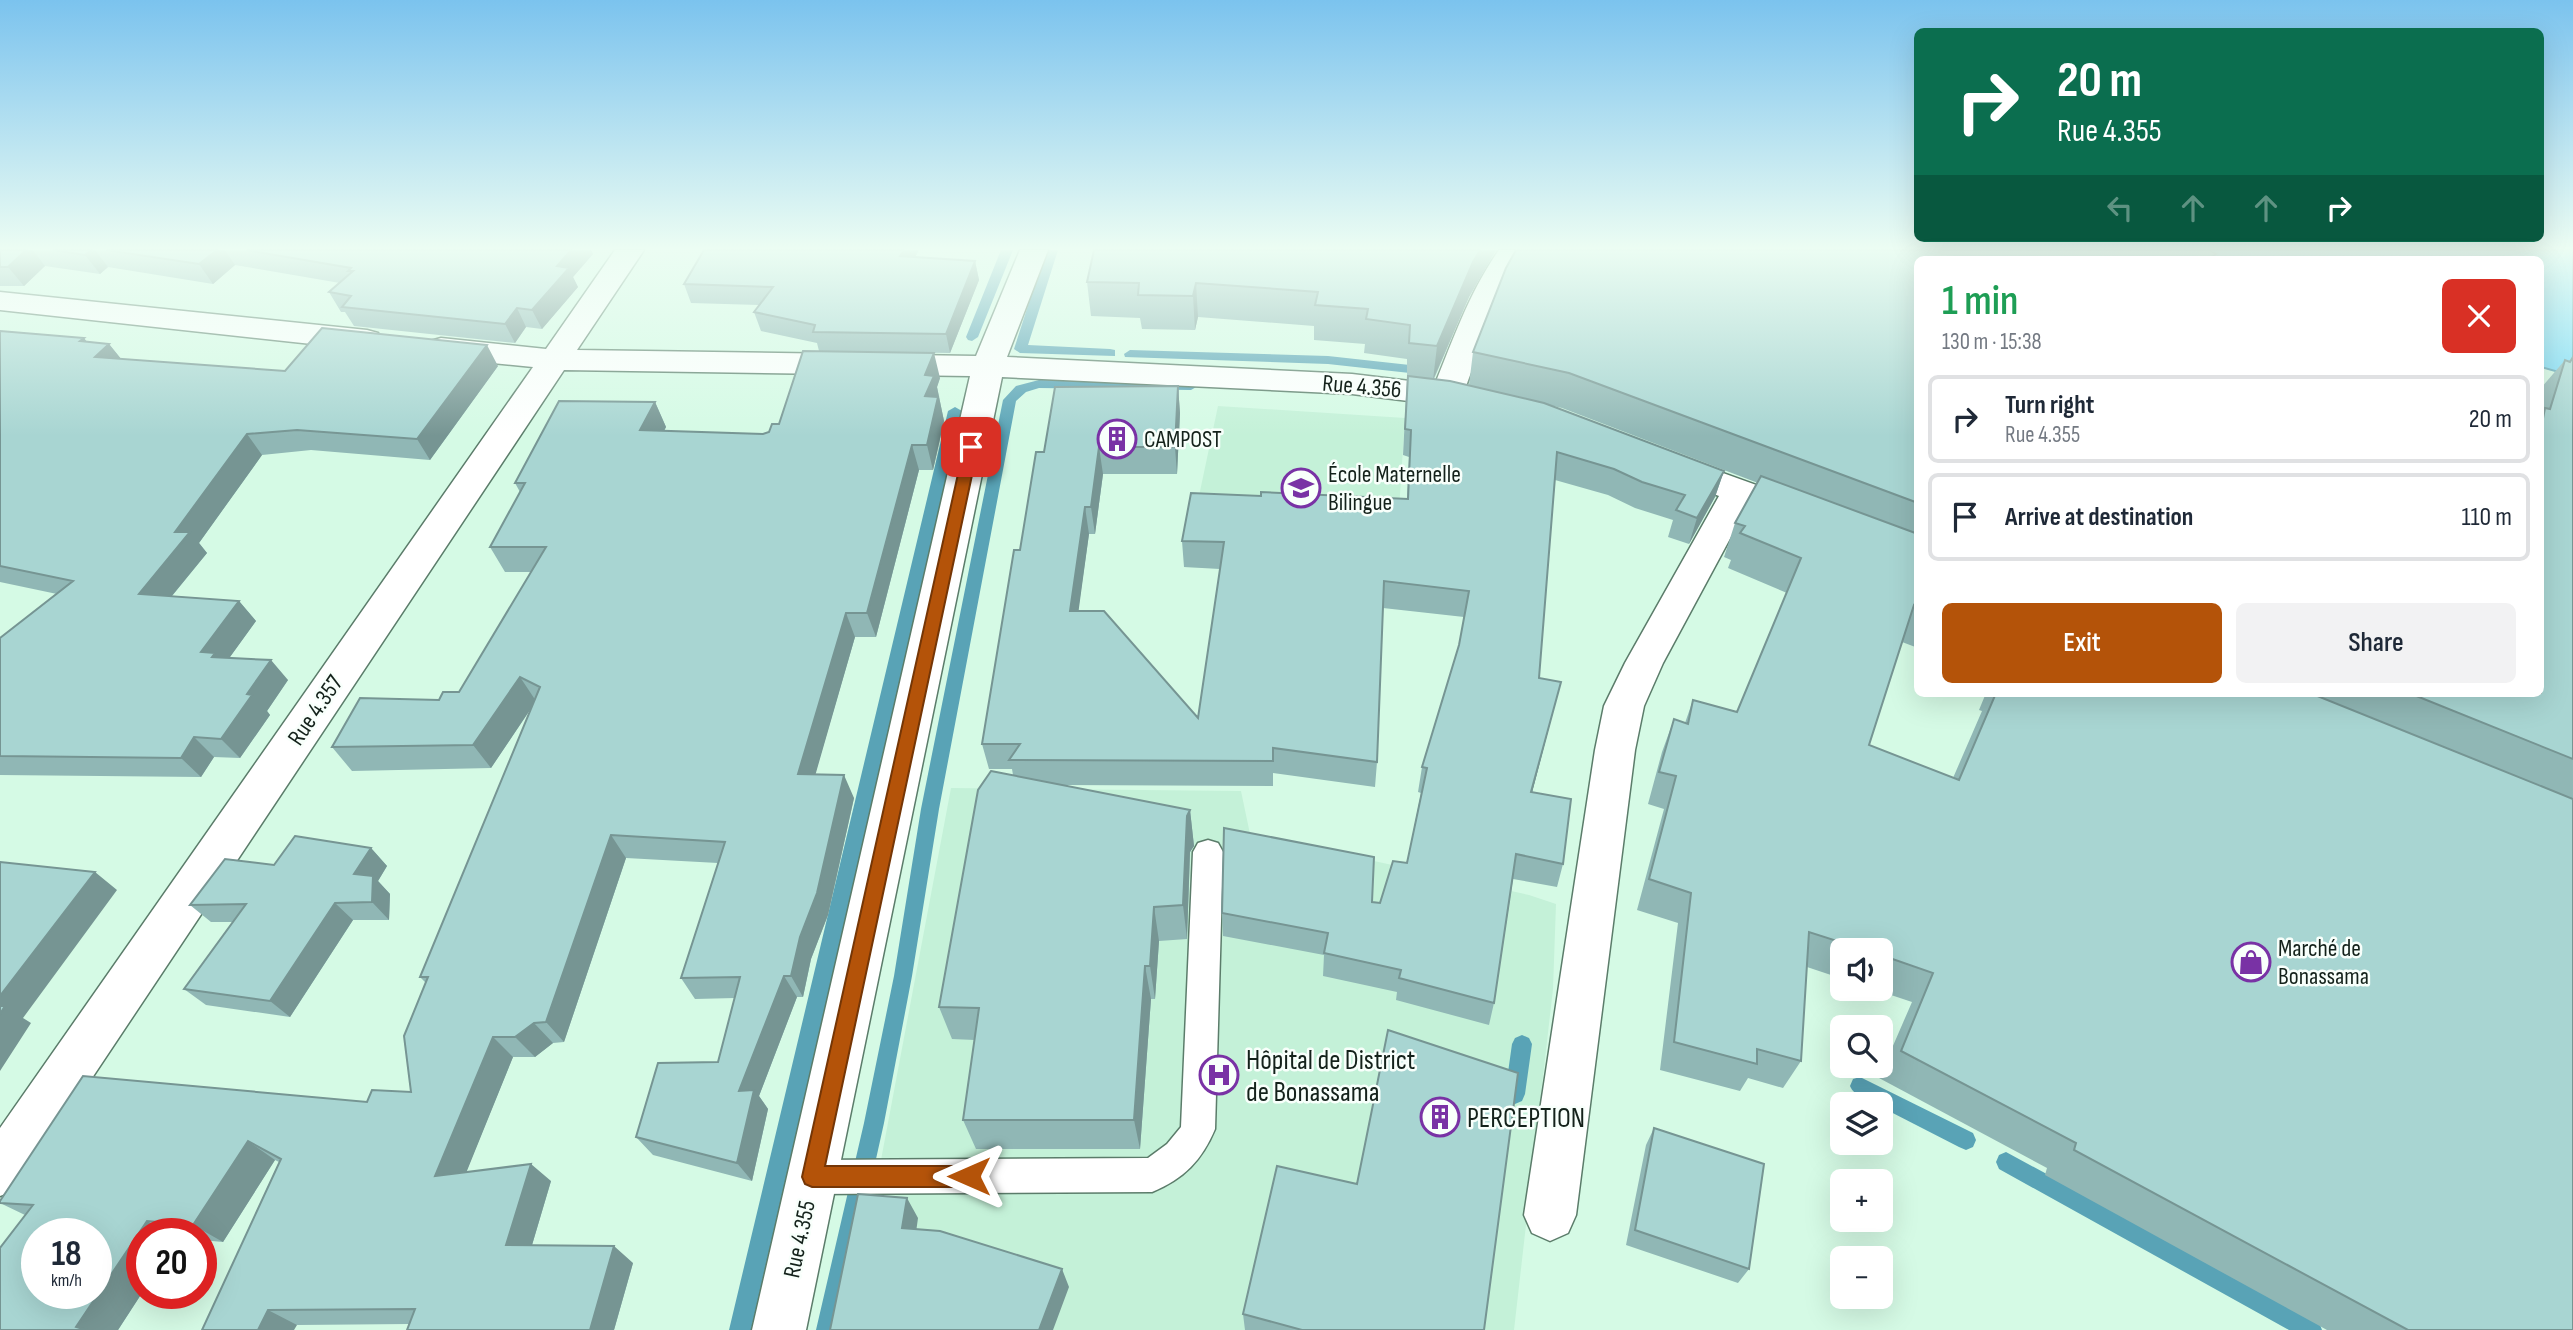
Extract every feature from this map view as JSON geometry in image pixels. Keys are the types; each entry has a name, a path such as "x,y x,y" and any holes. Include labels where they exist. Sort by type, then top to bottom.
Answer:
{"street":[{"name":"Rue 4.356","path":"104,312 556,360 988,366 1352,384 1447,394 1485,403"},
{"name":"Rue 4.357","path":"0,1171 588,312"},
{"name":"Rue 4.355","path":"779,1330 988,366 1009,312"},
{"path":"1447,394 1481,312"},
{"path":"1637,452 1828,525"},
{"path":"1550,1214 1615,750 1624,706 1644,663 1739,491"}],"lane":[{"path":"812,1177 1152,1175 1175,1162 1189,1149 1198,1129 1208,852"}],"shaded area":[{"name":"École Maternelle Bilingue","path":"1218,406 1405,418 1398,525 1309,572 1184,567"},
{"name":"Hôpital de District de Bonassama","path":"951,788 1241,791 1250,834 1529,895 1556,904 1553,989 1514,1330 849,1330"}],"water":[{"path":"2544,312 2573,312 2573,376 2544,368"}],"building":[{"path":"391,312 514,312 505,324"},
{"path":"754,312 955,312 946,334 813,332 815,325"},
{"path":"1367,312 1452,312 1437,346 1409,343 1410,325 1366,319"},
{"path":"1489,312 1914,312 1914,502 1569,373 1473,352"},
{"path":"322,328 487,345 417,439 297,430 247,434 175,532 190,532 139,594 239,601 201,652 215,653 212,657 271,660 247,694 252,695 221,739 194,737 181,758 0,756 0,638 73,581 0,566 0,331 84,338 80,341 109,344 95,357 285,371"},
{"path":"803,351 934,353 925,375 934,376 925,396 938,397 927,445 912,445 867,613 846,613 798,774 844,775 817,893 800,937 791,976 784,976 739,1091 754,1090 737,1163 636,1137 658,1063 718,1062 740,977 681,978 725,842 611,835 546,1022 534,1023 515,1037 493,1037 435,1176 531,1164 506,1245 614,1246 590,1330 407,1330 415,1309 268,1310 258,1330 202,1330 212,1309 217,1309 217,1298 281,1159 248,1141 198,1218 126,1218 126,1252 112,1273 112,1218 23,1218 33,1205 0,1203 83,1076 367,1102 372,1090 411,1092 404,1036 428,977 420,977 540,687 520,677 473,745 332,747 360,698 439,700 443,692 459,692 546,547 490,547 525,483 515,483 559,401 655,402 640,430 763,434 769,432 772,424 779,424"},
{"path":"2573,357 2573,759 2419,697 2544,697 2544,413 2545,408 2550,409 2565,360 2570,362"},
{"path":"1408,376 1450,381 1544,403 1724,471 1697,518 1676,510 1685,495 1557,452 1539,678 1561,682 1531,792 1571,799 1563,864 1516,854 1494,1003 1399,978 1401,970 1324,953 1328,933 1222,913 1224,828 1374,857 1372,902 1380,903 1393,861 1407,863 1427,768 1422,767 1459,645 1469,591 1384,581 1377,762 1273,748 1273,761 1009,760 1020,744 982,744 1014,550 1020,550 1036,452 1044,452 1055,387 1178,386 1175,447 1099,447 1091,507 1085,507 1070,611 1104,611 1198,718 1224,542 1182,541 1191,493 1261,496 1261,492 1408,499 1411,430 1405,429"},
{"name":"Marché de Bonassama","path":"1761,476 1914,533 1914,605 1869,745 1959,780 1994,697 2320,697 2573,799 2573,1330 2408,1330 2074,1150 2076,1143 1901,1051 1933,973 1893,959 1893,938 1830,939 1809,932 1801,1061 1757,1049 1757,1064 1674,1042 1691,893 1649,879 1676,776 1659,772 1674,719 1688,724 1693,700 1737,712 1801,558 1740,533 1745,526 1735,523"},
{"path":"991,771 1190,810 1187,816 1183,905 1154,907 1150,966 1145,966 1134,1120 963,1120 979,1008 939,1007 978,790"},
{"path":"295,836 371,848 354,874 373,876 372,902 335,903 270,1001 184,989 246,904 190,905 225,859 274,865"},
{"path":"0,862 95,872 0,996"},
{"name":"PERCEPTION","path":"1388,1030 1518,1073 1484,1330 1302,1330 1243,1314 1277,1166 1357,1184"},
{"path":"1654,1128 1764,1164 1749,1269 1635,1230"},
{"path":"858,1194 907,1198 902,1228 940,1231 1062,1269 1039,1330 830,1330"},
{"path":"21,1221 21,1309 88,1309 76,1327 87,1330 0,1330 0,1248"}],"waterway":[{"path":"972,337 982,312"},
{"path":"1032,312 1020,349 1110,353"},
{"path":"1130,354 1328,360 1428,371"},
{"path":"827,1330 874,1123 903,976 930,809 1010,400 1021,389 1039,384 1191,386"},
{"path":"740,1330 955,411"},
{"path":"1515,1094 1522,1044"},
{"path":"1860,1086 1966,1140"},
{"path":"2006,1162 2311,1330"}],"place":[{"name":"CAMPOST","path":"1117,439"},
{"name":"École Maternelle Bilingue","path":"1301,488"},
{"name":"Marché de Bonassama","path":"2251,962"},
{"name":"Hôpital de District de Bonassama","path":"1219,1075"},
{"name":"PERCEPTION","path":"1440,1117"}],"route":[{"path":"969,1176 812,1177 971,447"}]}
